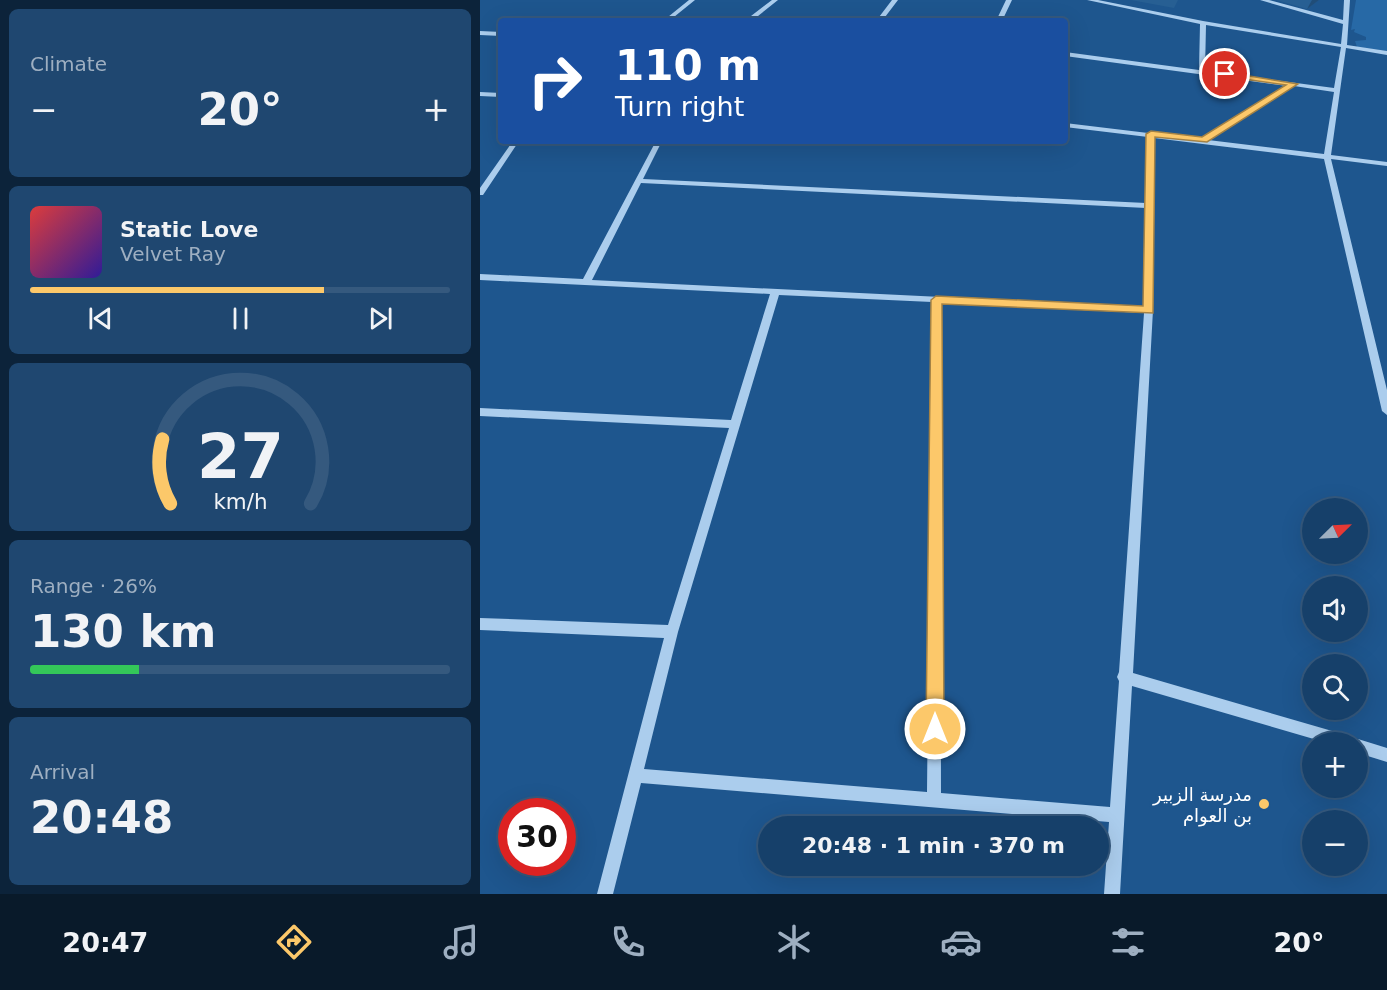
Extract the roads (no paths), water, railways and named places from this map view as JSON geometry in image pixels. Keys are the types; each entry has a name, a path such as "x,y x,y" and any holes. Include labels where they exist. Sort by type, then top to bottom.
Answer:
{"street":[{"path":"670,18 692,0"},
{"path":"752,18 775,0"},
{"path":"881,18 895,0"},
{"path":"1000,18 1008,0"},
{"path":"1090,0 1203,23 1387,53"},
{"path":"1263,0 1346,23"},
{"path":"1347,0 1344,45 1335,90 1327,156 1387,411"},
{"path":"1202,71 1203,23"},
{"path":"480,33 498,34"},
{"path":"1068,54 1335,90"},
{"path":"1203,140 1294,84"},
{"path":"480,94 498,95"},
{"path":"1068,125 1387,164"},
{"path":"1112,894 1149,310 1151,134"},
{"path":"480,193 514,144"},
{"path":"586,282 657,144"},
{"path":"638,181 1150,206"},
{"path":"480,277 1149,310"},
{"path":"605,894 672,632 775,292"},
{"path":"934,800 936,300"},
{"path":"480,412 735,424"},
{"path":"480,624 672,632"},
{"path":"1124,677 1312,732"},
{"path":"1368,749 1387,755"},
{"path":"635,775 1117,816"}],"place":[{"name":"مدرسة الزبير بن العوام","path":"1264,804"}]}
